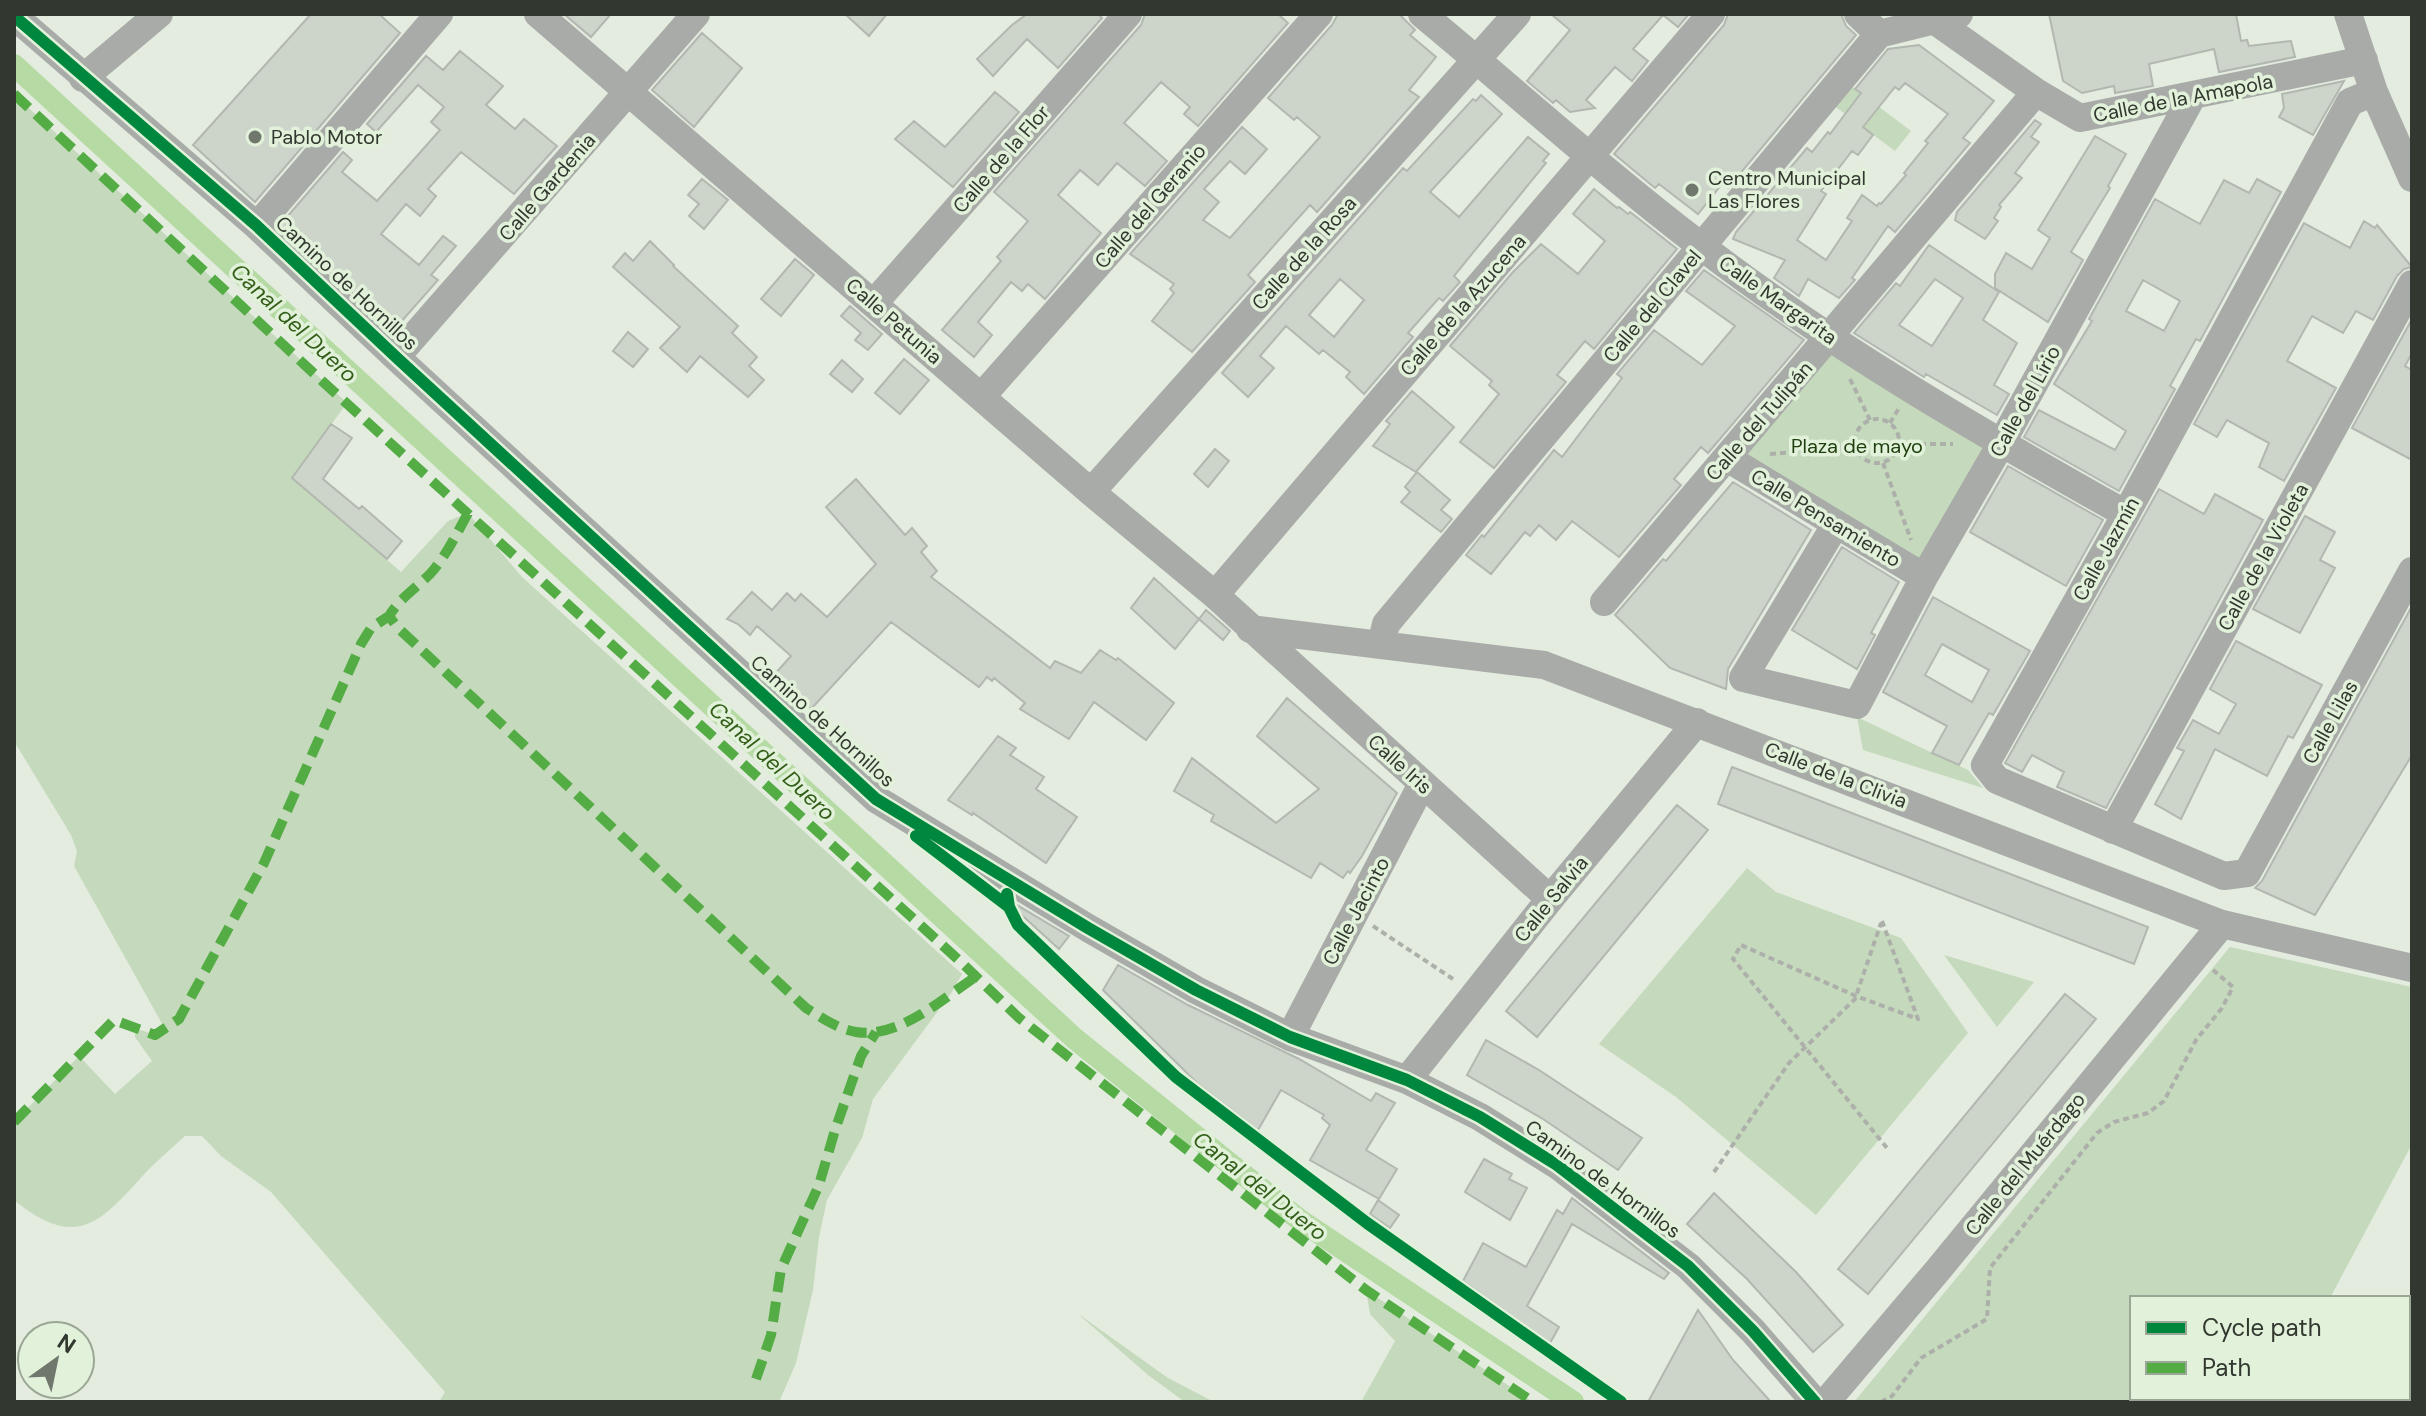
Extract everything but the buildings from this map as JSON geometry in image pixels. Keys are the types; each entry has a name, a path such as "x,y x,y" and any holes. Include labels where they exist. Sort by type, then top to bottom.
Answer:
{"street":[{"path":"83,78 159,14"},
{"path":"257,226 439,14"},
{"name":"Calle Petunia","path":"538,14 1091,492 1215,595 1250,629"},
{"name":"Calle Gardenia","path":"396,357 696,14"},
{"name":"Calle de la Flor","path":"874,303 1128,14"},
{"name":"Calle del Geranio","path":"981,397 1319,14"},
{"name":"Calle Margarita","path":"1422,14 1701,247 1830,338 2001,444 2126,514"},
{"name":"Calle de la Rosa","path":"1091,492 1517,14"},
{"name":"Calle de la Azucena","path":"1215,595 1711,14"},
{"path":"1858,14 1879,34 1946,17"},
{"path":"2348,14 2374,92 2412,178"},
{"name":"Camino de Hornillos","path":"14,16 257,226 876,799 1182,983 1290,1037 1407,1080 1480,1117 1557,1165 1688,1266 1753,1331 1815,1402"},
{"name":"Calle de la Amapola","path":"1946,17 2036,92 2080,118 2364,60"},
{"name":"Calle del Clavel","path":"1381,645 1386,624 1879,34"},
{"name":"Calle del Tulipán","path":"1604,602 2036,92"},
{"name":"Calle Jazmín","path":"2247,873 2224,876 1997,780 1985,765 2126,514 2350,102 2374,92"},
{"name":"Calle del Lírio","path":"1836,524 1743,678 1857,705 1924,577 2192,97"},
{"name":"Calle de la Violeta","path":"2113,830 2412,284"},
{"name":"Calle Pensamiento","path":"1727,458 1924,577"},
{"name":"Calle Lilas","path":"2247,873 2412,571"},
{"name":"Calle de la Clivia","path":"1250,629 1544,665 2222,924 2412,968"},
{"name":"Calle Iris","path":"1250,629 1550,899"},
{"name":"Calle Salvia","path":"1407,1080 1550,899 1697,722"},
{"name":"Calle Jacinto","path":"1290,1037 1422,784"},
{"name":"Calle del Muérdago","path":"1826,1402 2222,924"}],"path":[{"path":"1878,419 1887,421 1899,435 1900,444 1891,459 1883,463 1865,460 1856,447 1855,439 1862,424 1878,419"},
{"path":"1770,454 1856,447"},
{"path":"1883,463 1924,577"},
{"path":"1355,913 1475,994"},
{"path":"1714,1172 1789,1063 1804,1049 1856,996 1882,921 1918,1019 1856,996 1741,945 1733,959 1804,1049 1887,1148"},
{"path":"1881,1402 1892,1396 1921,1358 1987,1319 1990,1268 2097,1133 2114,1122 2148,1113 2164,1101 2196,1040 2222,1008 2233,987 2196,955"}],"green space":[{"path":"1850,85 1911,131 1895,151 1833,105"},
{"path":"19,99 347,403 292,478 401,572 448,521 468,513 522,577 962,974 873,1099 862,1138 827,1200 813,1290 796,1363 779,1402 439,1402 445,1392 271,1192 221,1156 202,1136 185,1136 117,1203 88,1224 73,1227 56,1225 14,1200 14,1122 79,1056 115,1094 152,1061 135,1037 135,1028 155,1035 165,1029 74,866 77,851 71,835 14,741 14,100"},
{"name":"Plaza de mayo","path":"1830,338 2001,444 1924,577 1727,458"},
{"path":"1857,717 1968,770 1983,788 1863,750"},
{"path":"1747,868 1776,892 1901,938 1968,1033 1816,1215 1676,1097 1599,1044"},
{"path":"2230,947 2412,987 2412,1144 2331,1296 2130,1296 2130,1400 2277,1402 1854,1402"},
{"path":"1944,955 2034,982 1997,1027"},
{"path":"1366,1290 1533,1402 1361,1402 1395,1341 1370,1314"},
{"path":"1077,1313 1168,1378 1214,1402 1185,1402 1148,1375"}],"waterway":[{"name":"Canal del Duero","path":"14,65 1074,1038 1301,1221 1573,1402"}],"marked path":[{"path":"14,94 321,380 1019,1018 1366,1290 1533,1402"},
{"path":"468,513 436,567 389,616 397,627 806,1008 843,1028 872,1033 920,1015 977,976"},
{"path":"14,1122 114,1020 155,1035 179,1019 264,863 361,644 371,628 389,616"},
{"path":"756,1379 771,1335 781,1269 819,1185 861,1056 876,1032"}],"cycle path":[{"path":"14,16 257,226 876,799 1196,990 1290,1037 1407,1080 1480,1117 1557,1165 1688,1266 1753,1331 1815,1402"},
{"path":"916,836 1009,907"},
{"path":"1007,894 1009,907 1018,925 1176,1077 1367,1223 1621,1402"}],"place":[{"name":"Pablo Motor","path":"255,137"},
{"name":"Centro Municipal Las Flores","path":"1692,190"}]}
